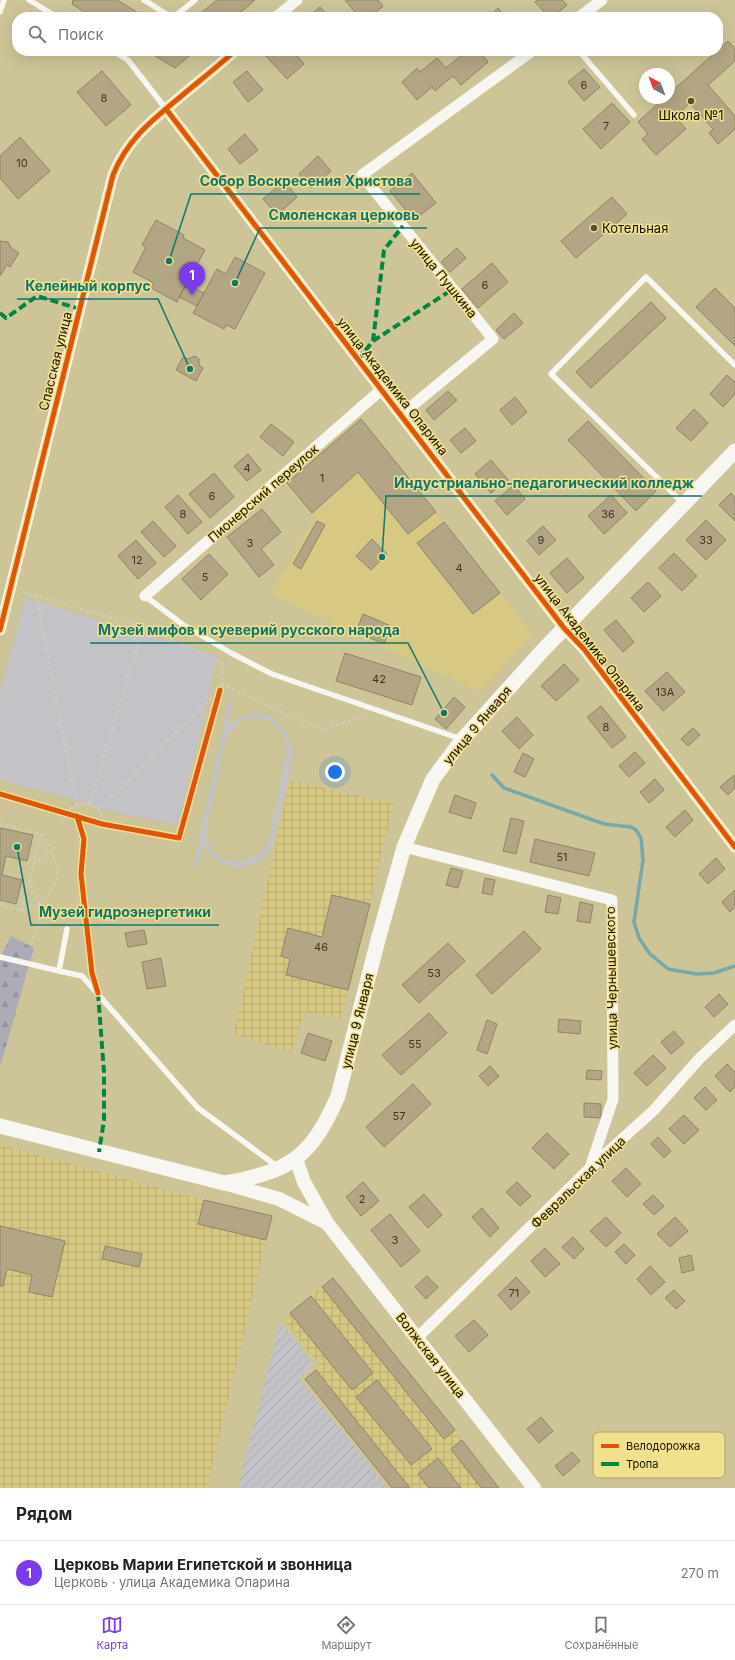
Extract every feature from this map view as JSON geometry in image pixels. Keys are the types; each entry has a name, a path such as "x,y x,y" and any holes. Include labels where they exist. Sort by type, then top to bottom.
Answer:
{"main road":[{"name":"улица 9 Января","path":"224,1183 260,1176 280,1169 296,1159 312,1143 328,1119 338,1096 378,940 404,847 433,779 462,740 564,628 735,452"},
{"path":"0,1126 224,1183"}],"street":[{"path":"282,12 297,0"},
{"path":"586,12 602,0"},
{"name":"Спасская улица","path":"0,630 113,175 128,146 143,128 230,56"},
{"name":"улица Пушкина","path":"401,415 493,339 362,175 525,56"},
{"name":"улица Академика Опарина","path":"166,109 564,628 584,649 735,847"},
{"name":"Пионерский переулок","path":"145,596 381,390"},
{"name":"улица Чернышевского","path":"404,847 612,900 613,1099 590,1168"},
{"name":"Февральская улица","path":"418,1337 590,1168 654,1110 699,1059 735,1025"},
{"name":"Волжская улица","path":"296,1159 307,1188 327,1223 418,1337 534,1488"},
{"path":"224,1183 279,1199 327,1223"}],"lane":[{"path":"0,12 4,0"},
{"path":"29,0 49,12"},
{"path":"144,0 163,12"},
{"path":"180,12 195,0"},
{"path":"121,56 128,60 166,109"},
{"path":"583,56 634,115"},
{"path":"684,504 551,374 646,277 735,365"},
{"path":"145,596 182,624 231,653 272,674 462,740"},
{"path":"59,971 67,929"},
{"path":"0,957 82,976 198,1108 247,1146 280,1169"}],"path":[{"path":"0,794 102,824 179,838 220,690 224,664 142,627 10,588"},
{"path":"36,596 77,804"},
{"path":"90,804 142,627"},
{"path":"221,684 322,730 378,711"},
{"path":"98,808 220,690"},
{"path":"66,813 77,804 90,804 98,808 103,817 102,824"},
{"path":"77,816 84,839 81,874 92,972 98,993"},
{"path":"0,824 41,834 52,850 58,869 56,883 47,897 32,908 21,911 0,905"},
{"path":"21,911 41,834"},
{"path":"33,866 52,850"},
{"path":"29,880 42,911 32,943"}],"shaded area":[{"path":"361,419 533,635 480,692 271,594 315,517 287,483"},
{"path":"25,598 218,656 178,825 98,809 90,804 0,780 0,694"},
{"path":"231,694 233,694 229,725 239,718 251,714 266,715 272,718 287,732 293,754 272,847 259,861 251,865 233,867 225,865 217,860 209,852 204,842 197,867 193,867","holes":["254,718 270,721 284,735 287,752 268,844 260,853 251,859 241,862 231,862 223,859 215,853 209,844 206,832 226,735 244,719"]},
{"path":"290,780 394,804 341,1019 305,1012 291,1053 234,1034"},
{"path":"0,1145 204,1200 272,1216 207,1488 0,1488"},
{"path":"333,1278 455,1430 499,1488 392,1488 305,1379 320,1366 283,1319"},
{"path":"280,1322 314,1365 299,1378 388,1488 238,1488"}],"green space":[{"path":"11,936 34,948 0,1064 0,958"}],"building":[{"path":"73,0 117,0 137,12 84,12 72,4"},
{"path":"217,0 255,0 241,12 202,12"},
{"path":"345,0 378,0 383,6 376,12 355,12"},
{"path":"537,0 562,0 567,5 559,12 544,12 535,2"},
{"path":"320,7 324,12 314,12"},
{"path":"498,8 501,12 494,12"},
{"name":"Школа №1","path":"728,41 735,49 735,61 708,85 735,116 735,129 718,144 709,133 713,129 690,103 675,117 686,129 656,155 642,139 648,134 638,122 658,104 675,104 675,89 711,56 723,56 723,45"},
{"path":"155,56 189,56 175,68"},
{"path":"266,56 297,56 304,64 287,79"},
{"path":"460,56 483,56 488,62 461,85 453,76 435,91 432,87 417,100 402,82 417,68 420,72 437,58 446,68"},
{"path":"584,69 600,87 584,101 568,82"},
{"path":"102,71 131,105 106,126 77,92"},
{"path":"247,71 263,90 248,102 233,82"},
{"path":"612,103 630,122 601,149 583,129"},
{"path":"245,134 258,150 240,164 228,149"},
{"path":"20,137 50,171 18,199 0,178 0,156"},
{"path":"318,156 331,171 311,188 299,174"},
{"path":"412,173 436,203 414,220 390,191"},
{"path":"284,181 297,197 277,215 263,199"},
{"name":"Котельная","path":"612,197 627,214 576,258 561,241"},
{"path":"156,220 184,235 183,238 205,250 177,302 151,288 154,283 133,272 146,247 142,245"},
{"path":"0,241 8,242 11,248 19,253 10,267 7,265 0,276"},
{"path":"457,248 466,258 450,272 441,262"},
{"path":"235,257 265,273 235,329 226,325 224,329 193,313 217,269 226,274"},
{"path":"492,263 508,282 478,308 462,289"},
{"path":"186,284 204,293 197,306 179,297"},
{"path":"715,288 735,308 735,346 696,307"},
{"path":"651,302 666,318 591,388 576,372"},
{"path":"514,313 523,323 504,339 496,330"},
{"path":"195,356 199,359 199,365 203,368 196,381 176,370 183,357 188,359"},
{"path":"727,375 735,382 735,394 723,407 710,394"},
{"path":"448,391 457,400 434,420 426,410"},
{"path":"515,397 527,412 512,425 500,410"},
{"path":"694,409 708,423 691,441 676,428"},
{"path":"361,419 436,512 408,534 358,472 312,513 287,483"},
{"path":"588,421 656,491 636,511 568,440"},
{"path":"271,424 294,442 283,456 260,437"},
{"path":"465,428 476,441 461,453 450,440"},
{"path":"248,454 261,470 247,481 234,466"},
{"path":"491,460 508,480 491,493 475,474"},
{"path":"214,473 234,497 210,518 189,494"},
{"path":"514,485 525,499 507,515 495,501"},
{"path":"731,493 735,498 735,521 719,505"},
{"path":"178,495 202,522 188,534 165,507"},
{"path":"611,495 627,513 604,534 588,516"},
{"path":"262,509 281,532 261,549 274,565 259,577 227,537"},
{"path":"706,520 726,540 706,560 686,540"},
{"path":"153,521 176,546 164,557 141,532"},
{"path":"317,521 325,525 301,569 293,564"},
{"path":"444,522 500,593 473,614 417,543"},
{"path":"543,526 556,540 539,555 527,541"},
{"path":"372,539 387,554 371,570 356,556"},
{"path":"136,540 156,563 138,579 118,556"},
{"path":"674,553 697,576 682,591 659,568"},
{"path":"209,554 228,574 201,600 182,579"},
{"path":"567,558 584,578 567,593 550,573"},
{"path":"648,582 661,596 644,612 631,598"},
{"path":"363,614 391,626 384,644 356,632"},
{"path":"616,620 634,642 623,652 604,630"},
{"path":"345,653 421,677 412,705 336,681"},
{"path":"564,664 579,680 556,701 541,686"},
{"path":"667,672 685,692 663,711 645,691"},
{"path":"454,697 465,707 446,729 435,719"},
{"path":"601,706 626,737 612,748 587,717"},
{"path":"517,717 533,735 519,749 502,731"},
{"path":"693,728 700,735 688,746 681,739"},
{"path":"635,752 645,763 629,777 619,766"},
{"path":"523,753 534,759 525,777 514,772"},
{"path":"734,775 735,788 728,795 720,787"},
{"path":"655,779 664,790 649,803 640,792"},
{"path":"455,795 476,803 471,819 449,812"},
{"path":"685,810 693,820 675,837 666,827"},
{"path":"511,818 524,821 516,854 503,851"},
{"path":"0,828 33,835 27,861 6,856 2,875 22,880 16,904 0,900"},
{"path":"535,839 595,853 589,876 530,862"},
{"path":"716,858 725,869 708,884 699,874"},
{"path":"451,868 463,871 458,888 446,885"},
{"path":"485,878 495,880 492,895 482,893"},
{"path":"735,890 735,907 730,912 722,902"},
{"path":"332,895 370,904 348,990 286,975 290,959 281,956 288,928 322,937"},
{"path":"548,895 561,898 558,914 545,912"},
{"path":"580,902 593,905 590,923 577,921"},
{"path":"144,930 147,944 128,947 125,933"},
{"path":"524,931 541,949 492,994 476,975"},
{"path":"448,943 465,961 419,1003 402,985"},
{"path":"161,958 166,986 147,989 142,962"},
{"path":"719,994 728,1004 714,1017 705,1007"},
{"path":"429,1013 447,1033 401,1075 382,1055"},
{"path":"559,1019 581,1021 580,1034 558,1032"},
{"path":"487,1020 497,1024 487,1054 477,1050"},
{"path":"674,1031 684,1043 671,1054 661,1042"},
{"path":"308,1033 332,1041 325,1061 301,1053"},
{"path":"653,1055 666,1068 647,1086 634,1073"},
{"path":"727,1064 735,1072 735,1087 730,1092 715,1076"},
{"path":"490,1066 499,1076 488,1086 479,1076"},
{"path":"587,1070 602,1071 601,1080 586,1079"},
{"path":"413,1084 431,1104 384,1147 366,1127"},
{"path":"705,1087 717,1100 706,1110 694,1098"},
{"path":"584,1103 601,1104 601,1118 584,1117"},
{"path":"684,1115 699,1130 684,1144 669,1129"},
{"path":"547,1133 569,1154 554,1169 532,1148"},
{"path":"658,1137 671,1151 664,1158 651,1144"},
{"path":"626,1168 641,1184 627,1197 612,1181"},
{"path":"363,1182 379,1201 361,1216 346,1197"},
{"path":"517,1182 531,1196 520,1206 506,1192"},
{"path":"424,1194 442,1215 428,1228 409,1207"},
{"path":"653,1195 664,1206 654,1215 643,1204"},
{"path":"204,1200 272,1216 266,1240 198,1224"},
{"path":"482,1208 499,1228 490,1237 472,1217"},
{"path":"390,1214 420,1251 401,1267 371,1230"},
{"path":"606,1217 621,1233 606,1247 590,1231"},
{"path":"675,1217 688,1231 670,1247 657,1234"},
{"path":"0,1226 65,1241 52,1297 29,1292 32,1275 7,1269 3,1286 0,1286"},
{"path":"573,1237 584,1249 574,1259 562,1247"},
{"path":"624,1244 635,1255 626,1264 615,1252"},
{"path":"105,1246 142,1254 139,1267 102,1259"},
{"path":"545,1248 560,1264 545,1277 531,1261"},
{"path":"691,1255 694,1270 682,1273 679,1258"},
{"path":"650,1266 665,1282 651,1295 637,1279"},
{"path":"427,1276 438,1287 426,1299 415,1287"},
{"path":"516,1277 530,1292 511,1310 498,1295"},
{"path":"333,1278 455,1430 444,1439 322,1287"},
{"path":"674,1290 685,1301 676,1309 665,1298"},
{"path":"311,1296 373,1373 352,1390 290,1313"},
{"path":"474,1320 488,1335 469,1352 455,1336"},
{"path":"316,1370 410,1488 392,1488 305,1379"},
{"path":"377,1380 432,1449 411,1465 356,1397"},
{"path":"541,1417 553,1431 539,1443 527,1429"},
{"path":"462,1440 499,1488 481,1488 451,1449"},
{"path":"572,1452 580,1461 563,1476 555,1466"},
{"path":"438,1458 461,1488 429,1488 418,1474"}],"waterway":[{"path":"492,775 504,788 604,824 631,827 636,830 641,838 643,860 634,922 639,938 649,953 668,969 697,974 714,973 735,966"}],"marked path":[{"path":"358,360 373,341 384,250 403,226"},
{"path":"373,341 453,289"},
{"path":"0,313 6,318 37,296 80,309"},
{"path":"98,993 104,1072 104,1120 99,1152"}],"cycle path":[{"path":"0,630 113,175 125,152 140,132 158,115 229,56"},
{"path":"166,109 564,628 584,649 735,847"},
{"path":"0,794 102,824 179,838 220,690"},
{"path":"77,816 84,839 81,874 92,973 98,993"}],"place":[{"name":"Школа №1","path":"691,101"},
{"name":"Котельная","path":"594,228"},
{"name":"Собор Воскресения Христова","path":"169,261"},
{"name":"Смоленская церковь","path":"235,283"},
{"name":"Церковь Марии Египетской и звонница","path":"192,295"},
{"name":"Келейный корпус","path":"190,369"},
{"name":"Индустриально-педагогический колледж","path":"382,557"},
{"name":"Музей мифов и суеверий русского народа","path":"444,713"},
{"name":"Музей гидроэнергетики","path":"17,847"}]}
